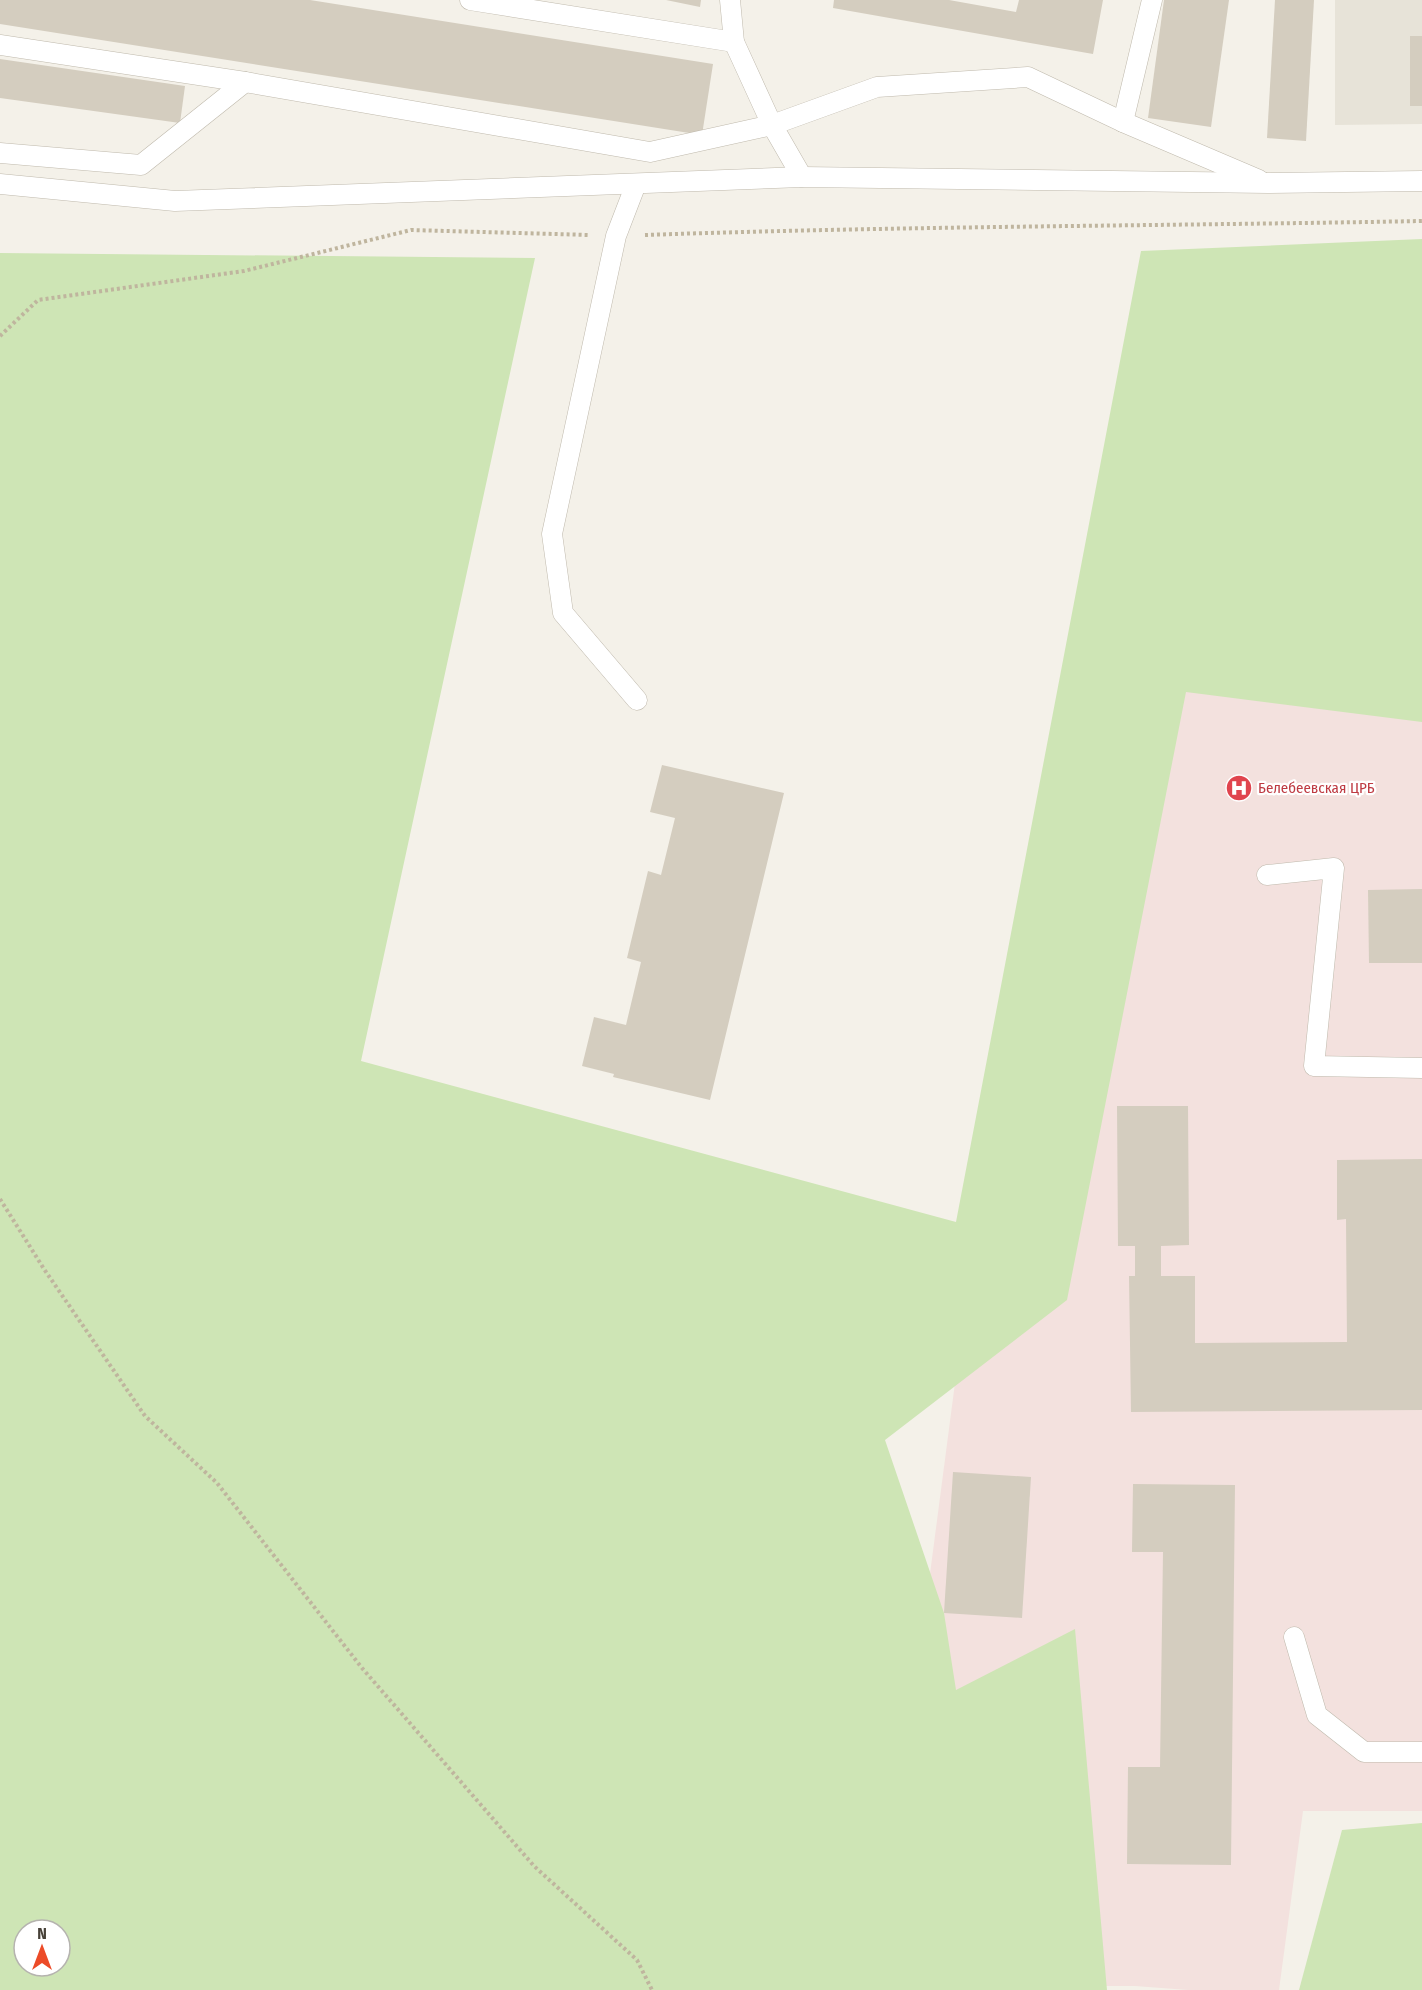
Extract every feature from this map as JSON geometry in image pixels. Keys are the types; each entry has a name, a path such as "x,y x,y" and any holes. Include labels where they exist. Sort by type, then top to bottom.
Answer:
{"lane":[{"path":"470,0 734,42"},
{"path":"730,0 734,42 772,124 802,177"},
{"path":"1122,122 1152,0"},
{"path":"0,45 245,82 650,152 772,124 877,87 1028,77 1122,122 1268,183"},
{"path":"0,153 141,165 245,82"},
{"path":"0,184 175,201 802,177 1268,183 1422,182"},
{"path":"636,184 616,236 552,534 562,613 637,700"},
{"path":"1266,875 1334,868 1314,1066 1422,1068"},
{"path":"1294,1637 1317,1715 1364,1752 1422,1752"}],"path":[{"path":"0,336 38,300 244,271 411,230 616,236 964,226 1167,226 1422,221"},
{"path":"0,1199 51,1279 145,1416 217,1483 362,1668 534,1866 637,1960 652,1990"}],"shaded area":[{"path":"1335,0 1422,0 1422,124 1335,125"},
{"name":"Белебеевская ЦРБ","path":"1422,248 1422,1811 1303,1811 1279,1990 1188,1990 1135,1986 876,1986 963,1322 1151,255"}],"green space":[{"path":"1422,239 1422,722 1186,692 1067,1300 885,1440 944,1613 956,1690 1075,1629 1107,1990 0,1990 0,253 535,258 361,1061 956,1222 1141,251"},
{"path":"1422,1823 1422,1990 1299,1990 1342,1830"}],"building":[{"path":"0,0 310,0 713,64 702,135 0,24"},
{"path":"666,0 701,0 700,7"},
{"path":"834,0 949,0 1016,12 1019,0 1103,0 1093,54 833,8"},
{"path":"1164,0 1229,0 1211,127 1148,118"},
{"path":"1275,0 1314,0 1306,141 1267,138"},
{"path":"1410,36 1422,36 1422,106 1410,106"},
{"path":"0,59 185,86 180,123 0,98"},
{"path":"662,765 784,793 710,1100 613,1077 614,1074 582,1066 594,1017 626,1025 641,962 627,958 648,871 661,875 675,818 650,812"},
{"path":"1422,889 1422,963 1369,963 1368,890"},
{"path":"1117,1106 1188,1106 1189,1245 1161,1246 1161,1276 1195,1276 1195,1343 1347,1342 1346,1219 1337,1220 1337,1160 1422,1159 1422,1410 1131,1412 1129,1276 1135,1276 1135,1246 1118,1246"},
{"path":"953,1472 1031,1477 1022,1618 944,1613"},
{"path":"1133,1484 1235,1485 1231,1865 1127,1864 1128,1767 1160,1767 1163,1552 1132,1552"}],"place":[{"name":"Белебеевская ЦРБ","path":"1239,788"}]}
